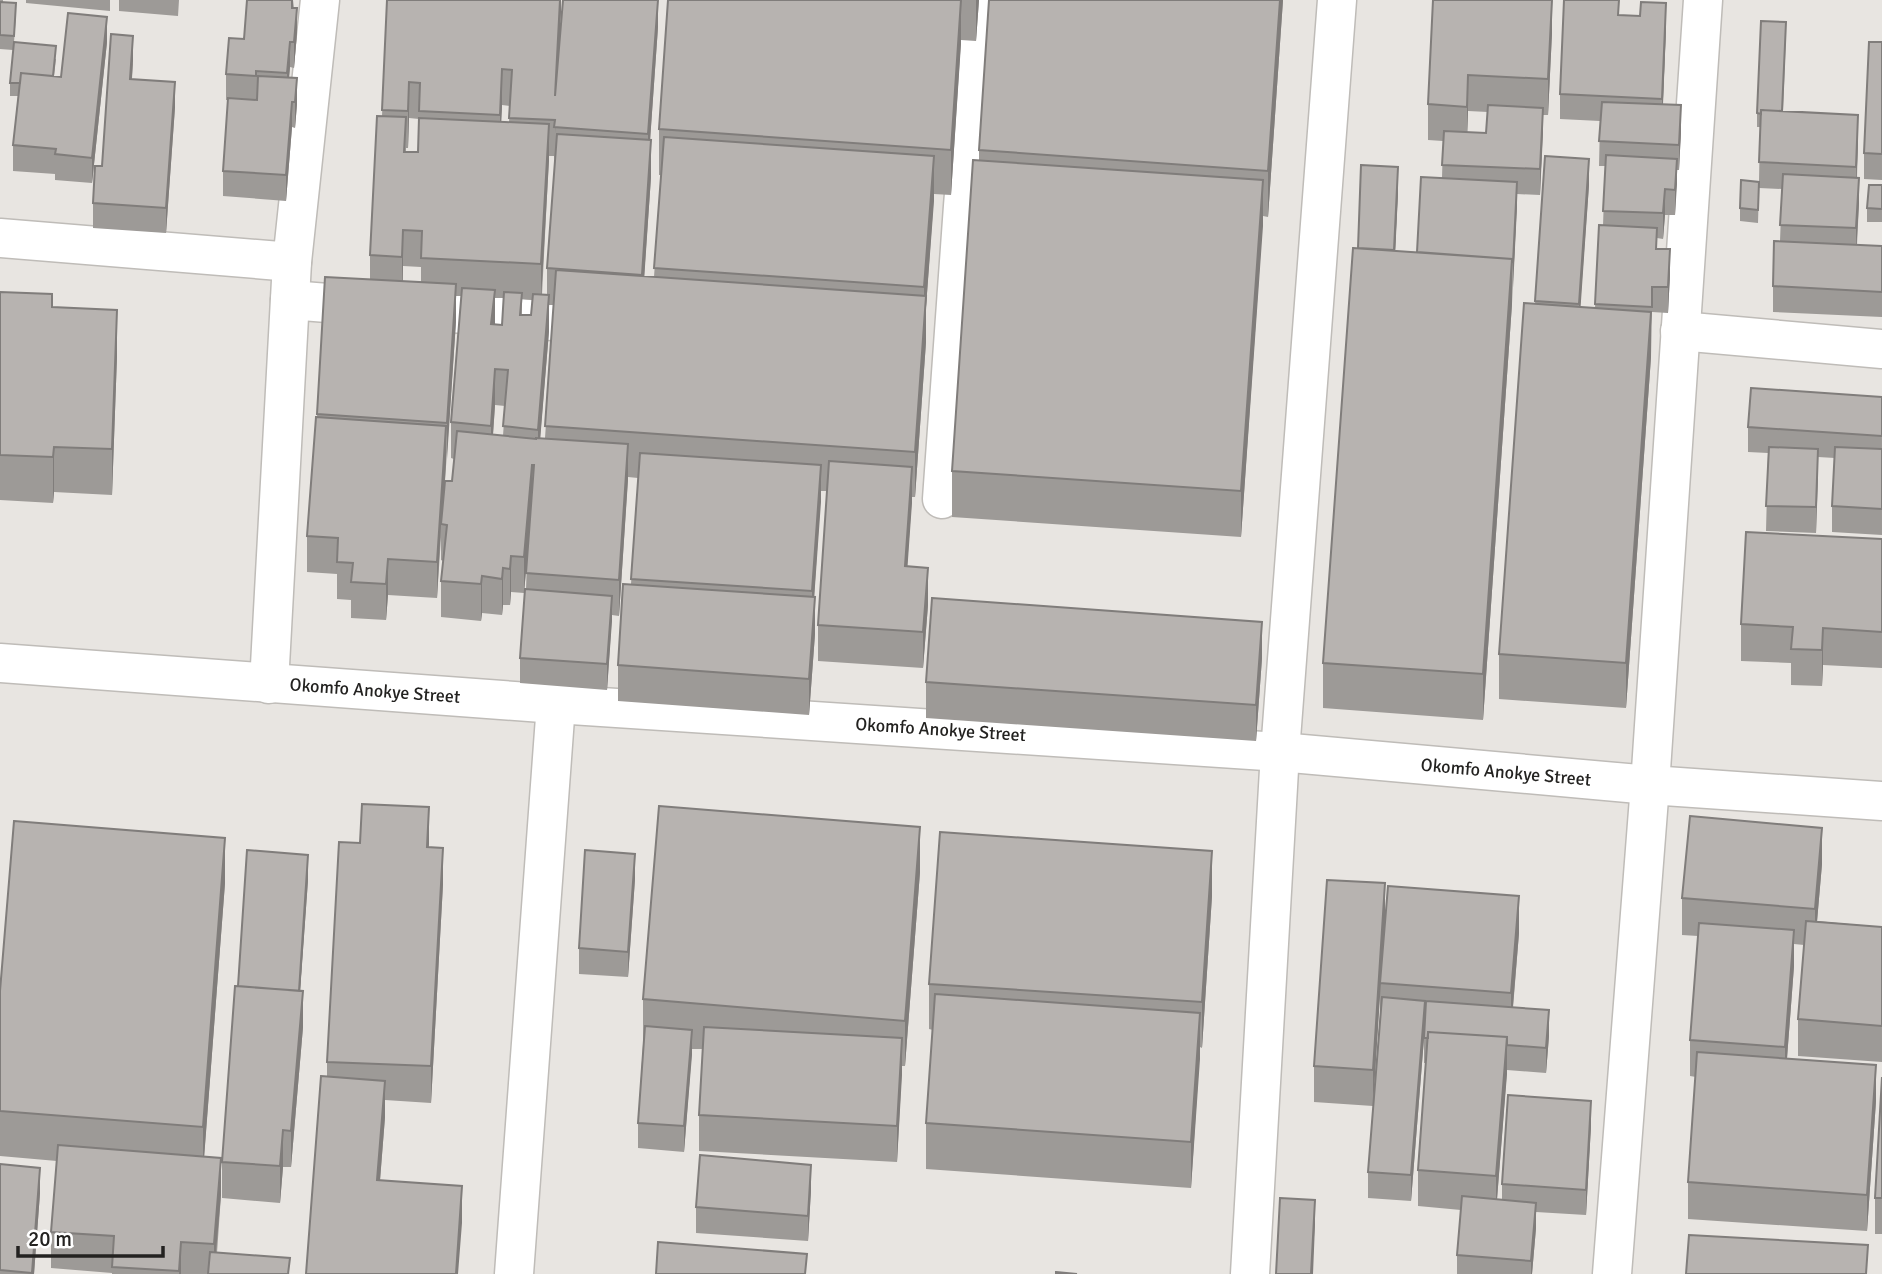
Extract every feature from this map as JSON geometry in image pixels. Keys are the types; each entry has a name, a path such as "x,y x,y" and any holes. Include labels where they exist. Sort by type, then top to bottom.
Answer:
{"street":[{"path":"269,684 292,262 320,0"},
{"path":"942,499 980,0"},
{"path":"1250,1274 1280,752 1337,0"},
{"path":"1612,1274 1650,785 1703,0"},
{"path":"0,238 292,262"},
{"path":"290,300 553,321"},
{"path":"1680,331 1882,349"},
{"name":"Okomfo Anokye Street","path":"0,663 556,704 1280,752 1650,785 1882,801"},
{"path":"514,1274 556,704"}],"building":[{"path":"247,0 292,0 292,8 297,8 294,42 290,42 287,73 256,71 256,76 226,74 229,38 244,39"},
{"path":"387,0 560,0 555,96 563,0 658,0 648,134 554,127 555,120 509,118 512,70 502,69 500,115 419,111 420,83 409,82 408,111 382,110"},
{"path":"668,0 961,0 951,150 659,129"},
{"path":"989,0 1280,0 1268,171 979,150"},
{"path":"1433,0 1552,0 1548,79 1468,75 1467,107 1428,104"},
{"path":"1564,0 1619,0 1618,15 1640,16 1641,2 1666,3 1662,99 1560,94"},
{"path":"0,2 16,3 14,36 0,35"},
{"path":"68,13 107,17 92,158 55,154 56,149 13,145 21,73 61,77"},
{"path":"1761,21 1786,22 1782,111 1761,110 1761,114 1757,113"},
{"path":"111,34 133,36 130,79 175,82 166,208 93,203 95,166 102,166"},
{"path":"14,42 56,46 53,76 21,73 20,83 10,83"},
{"path":"1869,42 1882,42 1882,154 1864,153"},
{"path":"258,76 297,78 295,102 292,102 286,175 223,171 228,98 257,100"},
{"path":"1602,102 1681,105 1679,145 1599,141"},
{"path":"1488,105 1543,108 1540,169 1442,165 1444,131 1486,133"},
{"path":"1761,110 1858,115 1856,167 1759,162"},
{"path":"377,116 406,117 404,152 418,152 419,118 549,124 541,264 421,258 422,231 403,230 402,257 370,255"},
{"path":"557,134 651,140 642,275 547,268"},
{"path":"664,137 934,156 924,287 654,268"},
{"path":"1606,155 1677,159 1675,190 1665,189 1663,213 1603,211"},
{"path":"1545,156 1589,159 1579,304 1535,301"},
{"path":"973,160 1263,180 1241,491 952,471"},
{"path":"1361,165 1398,167 1394,250 1358,248"},
{"path":"1783,174 1859,178 1856,228 1780,225"},
{"path":"1421,177 1517,182 1513,263 1512,259 1417,252"},
{"path":"1741,180 1759,182 1758,210 1740,208"},
{"path":"1869,185 1882,185 1882,209 1867,208"},
{"path":"1599,225 1657,228 1656,249 1670,249 1668,287 1652,287 1652,307 1595,304"},
{"path":"1774,241 1882,246 1882,292 1773,286"},
{"path":"1353,248 1512,259 1483,674 1323,663"},
{"path":"556,270 926,296 915,452 545,426"},
{"path":"325,277 456,284 447,423 317,414"},
{"path":"462,288 495,290 491,324 502,325 504,292 522,293 520,315 531,315 533,294 549,295 538,430 503,426 508,370 495,369 491,426 451,422"},
{"path":"0,292 52,294 52,307 117,310 112,449 54,447 53,457 0,455"},
{"path":"1524,303 1651,312 1626,663 1499,654"},
{"path":"1751,388 1882,397 1882,436 1748,427"},
{"path":"316,417 446,426 437,562 388,559 386,584 351,582 353,563 337,562 338,538 307,536"},
{"path":"457,431 628,444 619,580 526,573 532,465 524,557 511,556 510,569 503,568 502,579 482,576 481,584 441,581 447,525 441,524 445,481 452,481"},
{"path":"1769,447 1818,449 1816,507 1766,506"},
{"path":"1835,447 1882,449 1882,509 1832,506"},
{"path":"640,453 821,465 812,591 631,579"},
{"path":"829,461 912,467 905,566 928,568 923,632 818,625"},
{"path":"1746,532 1882,539 1882,632 1823,628 1822,650 1791,649 1793,627 1741,624"},
{"path":"623,584 815,597 809,679 618,665"},
{"path":"525,589 612,596 607,664 520,658"},
{"path":"932,598 1262,622 1256,705 926,682"},
{"path":"362,804 429,807 427,847 443,848 431,1066 327,1062 339,842 360,843"},
{"path":"659,806 920,827 905,1021 643,999"},
{"path":"1690,816 1822,828 1815,909 1682,898"},
{"path":"14,821 225,838 203,1127 0,1111 0,991"},
{"path":"940,832 1212,851 1202,1002 929,984"},
{"path":"247,850 308,855 299,991 238,986"},
{"path":"585,850 635,854 628,952 579,948"},
{"path":"1327,880 1385,883 1373,1070 1314,1066"},
{"path":"1388,886 1519,896 1511,993 1380,983"},
{"path":"1806,921 1882,927 1882,1026 1798,1019"},
{"path":"1699,923 1794,930 1785,1047 1690,1040"},
{"path":"235,986 303,991 291,1131 283,1130 280,1166 222,1162"},
{"path":"935,994 1200,1013 1191,1142 926,1123"},
{"path":"1382,997 1425,1001 1411,1175 1368,1172"},
{"path":"1426,1001 1549,1010 1546,1048 1507,1045 1507,1037 1428,1032 1428,1038 1424,1038"},
{"path":"645,1026 692,1030 684,1126 638,1123"},
{"path":"704,1027 902,1038 897,1126 699,1115"},
{"path":"1428,1032 1507,1037 1496,1176 1418,1170"},
{"path":"1697,1052 1876,1065 1867,1195 1688,1182"},
{"path":"321,1076 385,1081 377,1180 462,1186 456,1274 306,1274"},
{"path":"1882,1077 1882,1198 1875,1198"},
{"path":"1508,1095 1591,1101 1586,1190 1502,1184"},
{"path":"58,1145 221,1158 214,1244 181,1242 179,1271 112,1267 114,1236 51,1232"},
{"path":"700,1155 811,1165 808,1216 696,1207"},
{"path":"0,1164 40,1168 32,1273 0,1270"},
{"path":"1462,1196 1536,1203 1531,1261 1457,1255"},
{"path":"1280,1198 1315,1200 1311,1274 1276,1274"},
{"path":"1689,1235 1868,1245 1866,1274 1686,1274"},
{"path":"658,1242 807,1254 805,1274 656,1274"},
{"path":"210,1252 290,1258 288,1274 208,1274"}]}
